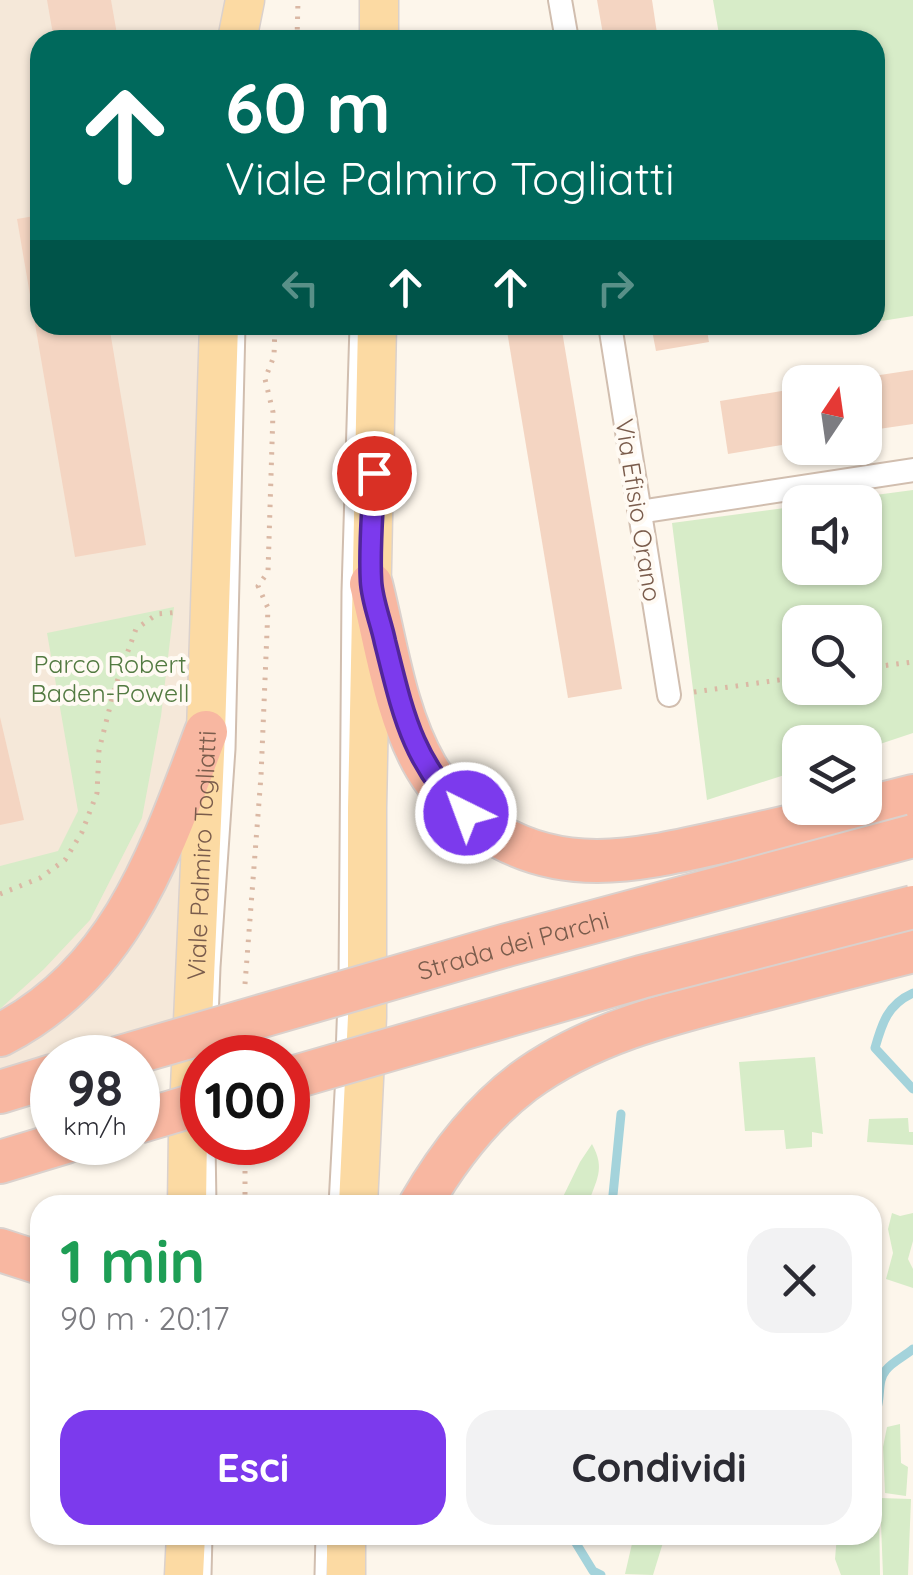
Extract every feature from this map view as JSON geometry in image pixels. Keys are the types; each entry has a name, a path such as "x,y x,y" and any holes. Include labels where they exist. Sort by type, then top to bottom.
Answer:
{"highway":[{"path":"371,584 404,716 426,768 466,813 489,831 528,851 580,862 630,859 775,830 913,796"},
{"path":"0,1035 37,1013 66,988 116,933 158,856 206,732"},
{"name":"Strada dei Parchi","path":"160,1045 488,950 913,836"},
{"path":"310,1072 641,978 913,907"},
{"path":"427,1195 458,1149 500,1103 522,1083 583,1047 631,1026 678,1012 913,951"},
{"path":"0,1092 30,1083"},
{"path":"0,1162 30,1153"},
{"path":"0,1250 30,1259"}],"main road":[{"path":"232,0 234,30"},
{"path":"236,30 244,0"},
{"name":"Viale Palmiro Togliatti","path":"188,1195 219,335"},
{"path":"359,1195 368,1016 367,808 377,335"},
{"path":"184,1575 186,1545"}],"street":[{"path":"560,0 564,30"},
{"name":"Via Efisio Orano","path":"612,335 669,695"},
{"path":"639,512 913,470"}],"lane":[{"name":"Viale Palmiro Togliatti","path":"212,1035 229,749 239,335"},
{"path":"336,1195 346,932 348,592 356,335"},
{"path":"209,1165 210,1195"},
{"path":"204,1575 206,1545"}],"path":[{"path":"296,30 298,0"},
{"path":"244,993 262,758 268,608 258,586 268,572 272,412 265,379 274,356 274,335"},
{"path":"0,894 40,878 64,860 82,832 97,793 98,750 136,630 156,614 210,612"},
{"path":"882,666 913,662"},
{"path":"669,695 782,679"},
{"path":"245,1165 245,1195"}],"shaded area":[{"path":"0,0 232,0 232,30 30,30 30,335 221,335 187,1035 160,1045 160,1035 30,1035 30,1072 0,1092"}],"green space":[{"path":"713,0 913,0 913,316 885,320 885,30 718,30"},
{"path":"913,490 913,733 882,743 882,725 782,725 782,776 707,800 672,523 782,508 782,585 882,585 882,494"},
{"name":"Parco Robert Baden-Powell","path":"174,607 161,716 142,818 90,920 0,1009 0,866 58,851 78,811 47,633"},
{"path":"815,1057 823,1134 812,1132 812,1147 786,1149 784,1130 745,1131 739,1062"},
{"path":"908,1118 913,1145 867,1142 869,1119"},
{"path":"592,1144 599,1168 591,1195 564,1195"},
{"path":"892,1213 913,1213 913,1241 908,1259 913,1269 913,1288 886,1279 893,1253 888,1229"},
{"path":"900,1424 901,1463 908,1467 906,1496 885,1493 883,1447 887,1427"},
{"path":"882,1498 911,1499 908,1575 883,1575"},
{"path":"632,1545 662,1545 653,1575 625,1574"},
{"path":"836,1545 880,1545 880,1575 841,1575 835,1559"}],"building":[{"path":"47,0 111,0 116,30 52,30"},
{"path":"597,0 652,0 656,30 602,30"},
{"path":"30,217 30,295 17,219"},
{"path":"37,335 111,335 146,545 75,557"},
{"path":"508,335 563,335 622,689 568,698"},
{"path":"653,335 708,335 709,342 656,351"},
{"path":"913,370 913,424 882,429 882,375"},
{"path":"782,391 782,445 728,454 720,401"},
{"path":"0,717 24,820 0,825"}],"waterway":[{"path":"913,993 887,1015 875,1048 913,1089"},
{"path":"613,1195 621,1114"},
{"path":"882,1378 892,1364 913,1349"},
{"path":"577,1545 593,1571 601,1575"}],"route":[{"path":"374,473 371,584 404,716 426,768 466,813"}]}
